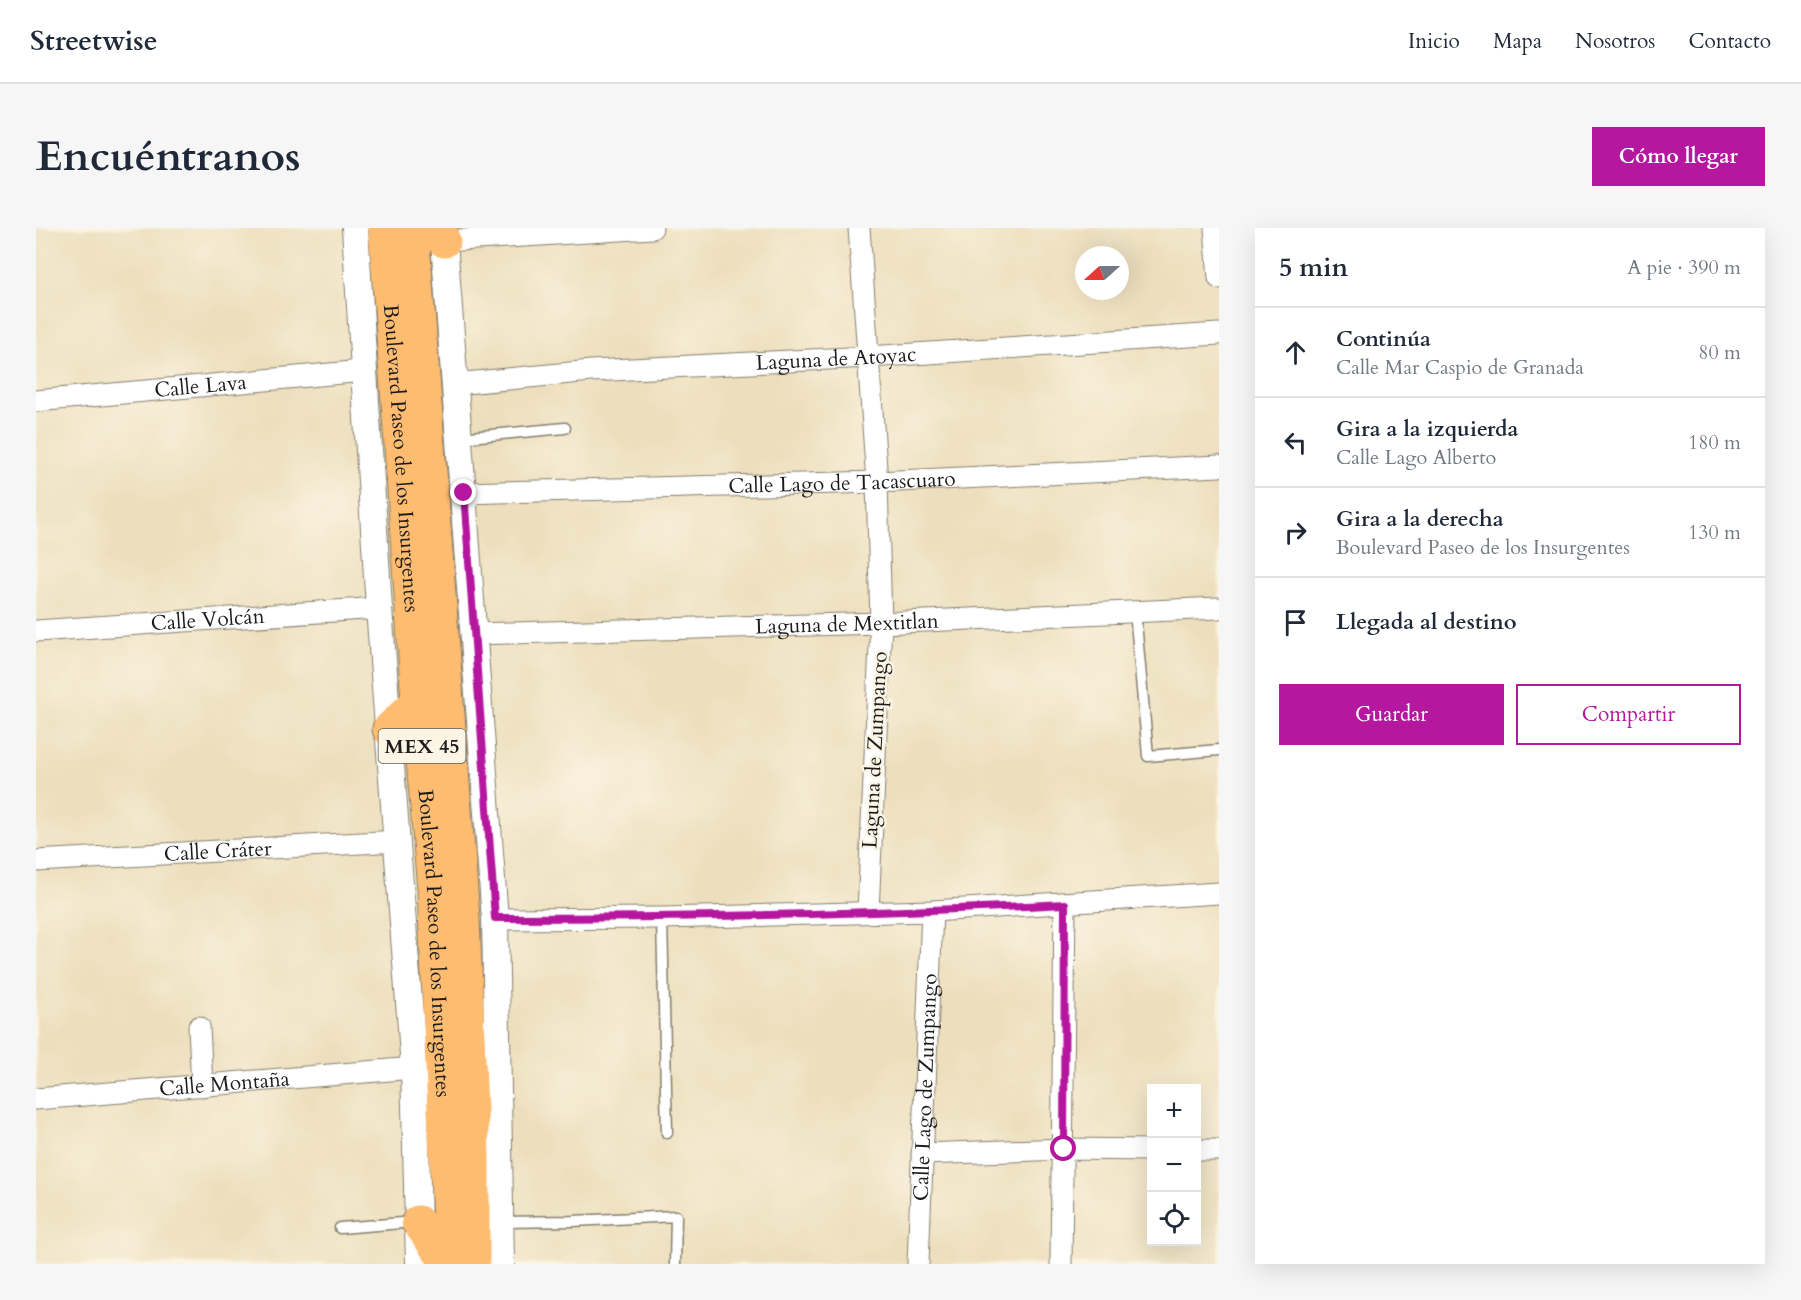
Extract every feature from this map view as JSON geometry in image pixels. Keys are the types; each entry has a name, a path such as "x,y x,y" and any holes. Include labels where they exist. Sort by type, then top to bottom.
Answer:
{"main road":[{"name":"Boulevard Paseo de los Insurgentes","path":"385,228 418,701 434,890 449,1264"},
{"name":"Boulevard Paseo de los Insurgentes","path":"412,228 463,919 473,1156 486,1216 473,1264"},
{"path":"389,729 418,701"},
{"path":"486,1216 499,1264"},
{"path":"418,1222 449,1264"}],"street":[{"name":"Boulevard Paseo de los Insurgentes","path":"354,228 379,608 414,1068 419,1264"},
{"path":"442,232 652,228"},
{"name":"Laguna de Zumpango","path":"859,228 878,482 881,623 868,912"},
{"path":"1215,228 1219,278"},
{"name":"Boulevard Paseo de los Insurgentes","path":"442,232 464,493 495,918 486,1216"},
{"name":"Laguna de Atoyac","path":"455,384 591,371 868,357 1219,334"},
{"name":"Calle Lava","path":"36,401 363,371"},
{"name":"Calle Lago de Tacascuaro","path":"464,493 878,482 1219,466"},
{"name":"Calle Volcán","path":"36,631 379,608"},
{"name":"Laguna de Mextitlan","path":"473,634 881,623 1219,608"},
{"name":"Calle Cráter","path":"36,861 398,841"},
{"path":"495,918 662,918 932,911 1219,893"},
{"path":"1061,1264 1065,904"},
{"name":"Calle Lago de Zumpango","path":"918,1264 932,911"},
{"path":"199,1027 202,1086"},
{"name":"Calle Montaña","path":"36,1099 414,1068"},
{"path":"922,1155 1064,1149 1147,1150"},
{"path":"1201,1150 1219,1150"}],"lane":[{"path":"459,438 564,428"},
{"path":"1135,611 1148,756 1219,750"},
{"path":"662,918 667,1133"},
{"path":"486,1216 573,1221 676,1216 675,1264"},
{"path":"340,1228 418,1222"}],"route":[{"path":"464,493 495,918 662,918 932,911 1065,904 1064,1149"}]}
